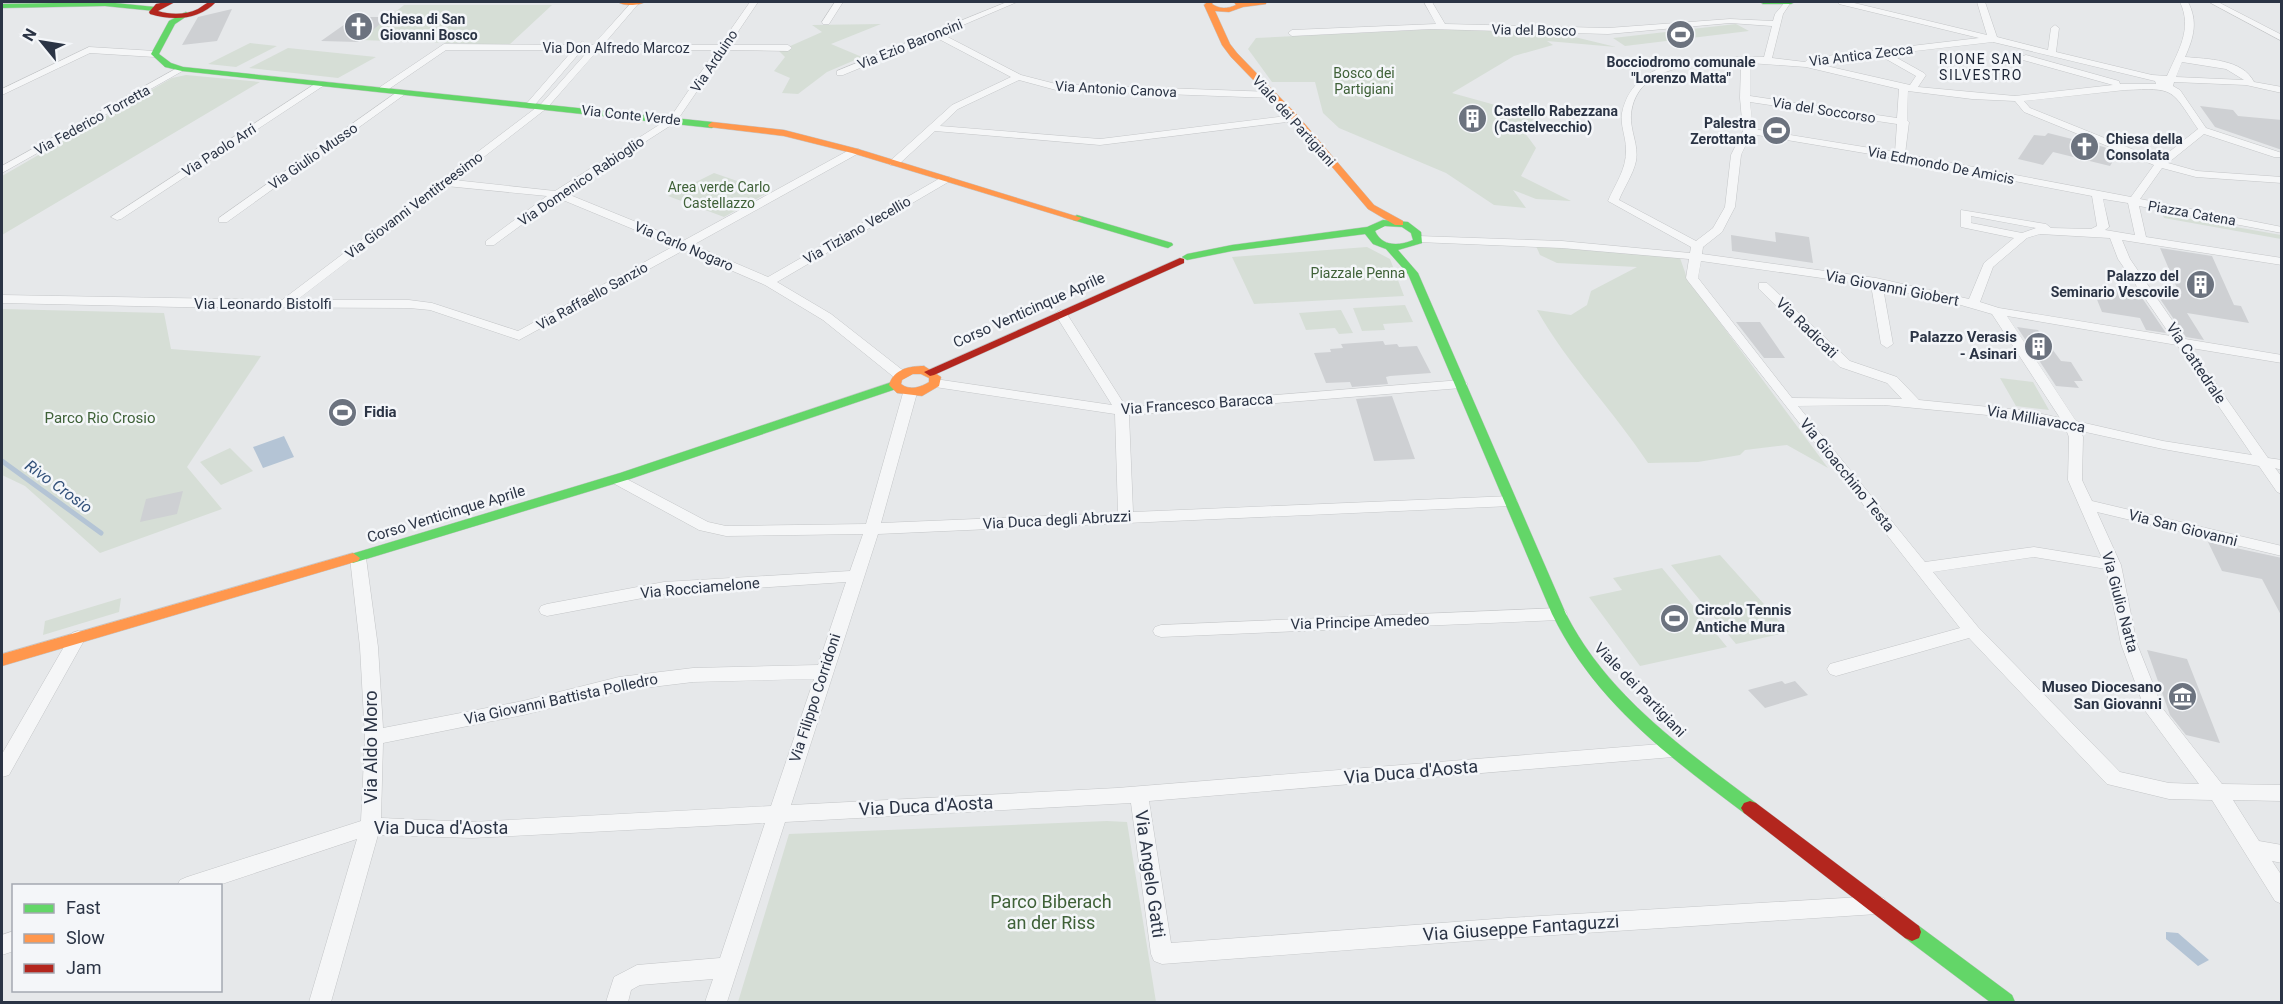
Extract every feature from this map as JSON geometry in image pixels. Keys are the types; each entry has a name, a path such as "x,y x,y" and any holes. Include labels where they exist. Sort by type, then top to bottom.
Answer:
{"street":[{"path":"2,6 115,2 143,4 155,9 171,2"},
{"path":"155,9 155,14 170,19 211,3 226,2"},
{"path":"608,18 630,2"},
{"path":"537,106 593,48 630,2"},
{"name":"Via Arduino","path":"677,114 754,2"},
{"path":"826,22 839,2"},
{"name":"Via Ezio Baroncini","path":"840,73 1013,2"},
{"path":"1190,2 1209,5 1225,11 1239,5 1263,2"},
{"path":"1428,2 1442,26"},
{"path":"1765,2 1790,2"},
{"path":"1765,2 1778,7 1779,14 1768,58"},
{"path":"1779,14 1790,2"},
{"path":"1842,2 2152,78 2169,84 2177,92 2203,130 2280,155"},
{"path":"1981,2 1994,39"},
{"path":"2169,84 2181,57 2191,23 2184,2"},
{"path":"2213,2 2282,39"},
{"name":"Viale dei Partigiani","path":"1209,5 1220,32 1234,55 1295,118 1371,207 1403,224"},
{"path":"1220,32 1237,15 1239,5"},
{"path":"2,92 89,50 156,49 170,19"},
{"name":"Via del Bosco","path":"1292,33 1442,26 1608,31 1708,23 1777,24"},
{"path":"2052,53 2055,28"},
{"path":"537,106 580,48 594,33"},
{"name":"Via Antonio Canova","path":"935,34 1018,77 1056,87 1273,95"},
{"name":"Via Antica Zecca","path":"1797,63 1994,39"},
{"name":"Via Don Alfredo Marcoz","path":"383,89 444,47 788,48"},
{"name":"Via Conte Verde","path":"156,49 168,65 182,69 537,106 677,114 783,133 855,151 1133,236 1161,251 1169,261 1184,255 1374,232 1403,224"},
{"path":"1882,53 1921,75 1909,88 1900,156"},
{"path":"2181,57 2237,69 2248,76 2248,83"},
{"path":"1746,60 1745,98 1748,131 1736,155 1730,207 1718,230 1697,250 1613,201 1632,158 1626,113 1635,91 1656,70 1690,63 1768,58 1909,88 1995,98 2169,84 2248,83 2282,90"},
{"path":"2026,58 2124,86"},
{"name":"Via Federico Torretta","path":"2,170 182,69"},
{"path":"894,163 956,107 1018,77"},
{"path":"2140,85 2152,78"},
{"path":"2,82 17,84"},
{"name":"Via Paolo Arri","path":"117,217 321,84"},
{"name":"Via Giulio Musso","path":"223,220 403,92"},
{"name":"Via del Soccorso","path":"1745,98 1904,122"},
{"path":"2017,98 2027,110 2160,164 2196,174 2282,179"},
{"name":"Via Giovanni Ventitreesimo","path":"284,304 537,106"},
{"name":"Via Domenico Rabioglio","path":"490,243 557,194 677,114"},
{"path":"933,128 1100,142 1295,118"},
{"path":"2133,202 2160,164 2203,130"},
{"name":"Via Edmondo De Amicis","path":"1748,131 1900,156 2133,202"},
{"name":"Via Raffaello Sanzio","path":"519,336 855,151"},
{"path":"2280,155 2270,158 2282,179"},
{"name":"Via Tiziano Vecellio","path":"769,282 946,179"},
{"name":"Via Carlo Nogaro","path":"442,182 557,194 769,282 827,317 902,384"},
{"path":"2093,232 2103,227 2097,195"},
{"name":"Piazza Catena","path":"2136,236 2133,202 2282,230"},
{"name":"Viale dei Partigiani","path":"1371,207 1374,232"},
{"path":"2023,236 1965,225 1965,212 2061,230"},
{"path":"1374,232 1390,247 1416,241 1417,232 1403,224"},
{"name":"Via Giovanni Giobert","path":"1403,224 1498,239"},
{"path":"1973,303 1988,265 2023,236 2039,231 2061,230 2136,236 2282,262"},
{"name":"Via Cattedrale","path":"2114,235 2124,259 2282,489"},
{"name":"Via Giovanni Giobert","path":"1416,241 1498,239 1697,250 1755,264 1876,282 1973,303 1997,311 2282,359"},
{"name":"Viale dei Partigiani","path":"1413,273 1416,241"},
{"name":"Viale dei Partigiani","path":"1390,247 1413,273 1559,614 1578,650 1608,686 1673,750 2005,1002"},
{"name":"Via Gioacchino Testa","path":"1697,250 1692,278 1788,402 1972,631 2114,780 2169,791 2216,790 2282,793"},
{"path":"1143,278 1156,265 1161,251"},
{"name":"Corso Venticinque Aprile","path":"2,660 358,558 616,479 902,384 928,390 932,378 1060,314 1143,278 1184,255"},
{"name":"Via Radicati","path":"1755,264 1762,284 1845,364 1892,380 1914,403"},
{"path":"1876,282 1887,344"},
{"name":"Via Leonardo Bistolfi","path":"2,299 409,304 432,307 519,336"},
{"name":"Via Giulio Natta","path":"1997,311 2071,424 2076,437 2075,480 2113,565 2129,644 2156,712 2184,752 2216,790 2282,895"},
{"path":"1060,314 1122,411 1126,518"},
{"name":"Corso Venticinque Aprile","path":"902,384 911,370 932,378"},
{"name":"Via Francesco Baracca","path":"932,378 1122,411 1461,384"},
{"name":"Via Filippo Corridoni","path":"716,1002 822,672 872,529 902,384"},
{"name":"Via Milliavacca","path":"1788,402 1914,403 2029,415 2163,445 2282,465"},
{"name":"Via Duca degli Abruzzi","path":"616,479 704,526 726,531 872,529 1511,501"},
{"name":"Via San Giovanni","path":"2085,504 2282,551"},
{"path":"1923,568 2034,552 2113,565"},
{"name":"Via Aldo Moro","path":"320,1002 370,826 374,737 369,646 358,558"},
{"name":"Via Rocciamelone","path":"547,610 664,588 855,576"},
{"name":"Via Principe Amedeo","path":"1161,631 1559,614"},
{"path":"1836,669 1972,631"},
{"path":"2,770 78,637"},
{"name":"Via Giovanni Battista Polledro","path":"374,737 523,708 619,684 693,675 822,672"},
{"name":"Via Duca d'Aosta","path":"191,884 370,826 472,830 1139,795 1673,750"},
{"name":"Via Angelo Gatti","path":"1139,795 1162,954"},
{"path":"2253,849 2282,854"},
{"name":"Via Giuseppe Fantaguzzi","path":"1162,954 1508,928 1880,905"},
{"path":"616,1002 622,984 637,975 727,968"}],"green space":[{"path":"404,5 552,5 509,45 360,40"},
{"path":"881,24 831,44 862,57 827,72 798,94 782,93 790,78 774,71 785,57 779,51 822,32 812,25"},
{"name":"Bocciodromo comunale \"Lorenzo Matta\"","path":"1736,24 1749,31 1625,46 1613,38"},
{"name":"Bosco dei Partigiani","path":"1441,29 1558,33 1616,47 1547,41 1553,45 1514,56 1452,93 1506,108 1533,106 1534,118 1525,133 1536,148 1521,176 1571,201 1536,199 1513,190 1526,208 1494,205 1446,173 1339,128 1323,113 1315,82 1272,82 1248,49 1256,38"},
{"path":"250,43 277,46 236,67 208,64"},
{"path":"288,48 376,57 338,78 249,68"},
{"path":"186,75 260,82 2,235 2,176 172,78"},
{"name":"Area verde Carlo Castellazzo","path":"714,173 769,192 724,217 668,196"},
{"path":"2162,214 2281,235 2281,239 2164,218"},
{"path":"1536,246 1680,258 1687,278 1828,468 1787,445 1745,450 1740,455 1698,462 1648,463 1562,350 1537,310 1571,315 1587,305 1591,291 1637,267 1557,263 1540,255"},
{"name":"Piazzale Penna","path":"1367,247 1390,259 1404,296 1254,304 1232,257"},
{"path":"1405,305 1413,322 1383,324 1385,330 1362,331 1353,308"},
{"name":"Parco Rio Crosio","path":"2,309 164,313 171,349 261,356 187,467 222,509 100,553 25,486 2,475"},
{"path":"1341,310 1353,333 1339,334 1335,328 1306,330 1299,313"},
{"path":"2000,378 2033,382 2049,410 2016,406"},
{"path":"230,448 253,471 221,485 200,462"},
{"path":"1720,555 1789,632 1736,644 1671,565"},
{"name":"Circolo Tennis Antiche Mura","path":"1662,568 1727,647 1640,666 1589,597 1622,590 1613,578"},
{"path":"121,598 119,612 43,635 45,621"},
{"name":"Parco Biberach an der Riss","path":"1127,822 1156,1002 738,1002 789,834"}],"water":[{"path":"284,436 294,457 263,468 253,447"},
{"path":"2166,932 2178,933 2209,960 2198,966 2166,939"}],"building":[{"path":"232,9 217,41 182,45 198,17"},
{"name":"Chiesa di San Giovanni Bosco","path":"355,17 389,17 358,42 321,41"},
{"path":"2200,106 2233,110 2238,116 2282,120 2282,150 2215,127"},
{"path":"2048,133 2104,147 2118,153 2110,166 2053,152 2043,165 2018,159 2034,135 2045,136"},
{"path":"1775,232 1809,237 1813,263 1732,251 1731,235 1776,242"},
{"name":"Palazzo del Seminario Vescovile","path":"2160,248 2212,256 2234,305 2241,306 2249,323 2187,313 2204,340 2186,337 2154,290 2180,295"},
{"path":"2092,287 2138,292 2166,333 2146,330 2140,318 2102,312"},
{"path":"1736,322 1760,322 1785,358 1764,358"},
{"name":"Palazzo Verasis - Asinari","path":"2017,327 2038,330 2061,361 2071,362 2083,381 2074,381 2079,388 2056,386"},
{"path":"1383,341 1385,345 1417,346 1431,373 1386,377 1388,384 1352,387 1350,382 1326,383 1314,353 1331,352 1330,349 1343,348 1341,344"},
{"path":"1392,396 1415,459 1374,461 1356,399"},
{"path":"183,491 177,514 140,522 146,499"},
{"path":"2208,542 2282,558 2282,617 2262,579 2222,571"},
{"name":"Museo Diocesano San Giovanni","path":"2147,650 2187,659 2220,743 2186,735 2170,715"},
{"path":"1782,681 1785,684 1795,681 1808,695 1765,708 1748,690"}],"waterway":[{"name":"Rivo Crosio","path":"2,461 101,533"}],"traffic: fast":[{"path":"1763,2 1791,2"},
{"path":"2,6 105,4 155,9"},
{"path":"186,14 172,23 155,54 168,65 182,69 712,125"},
{"path":"1077,218 1168,245"},
{"path":"1383,223 1404,224 1416,232 1418,241 1397,247 1382,245 1372,237 1369,230 1383,223"},
{"path":"1187,257 1232,248 1369,230"},
{"path":"1390,247 1413,273 1559,614 1578,650 1615,695 1636,716 1681,755 1750,808"},
{"path":"353,558 625,476 895,385"},
{"path":"1912,932 2005,1002"}],"traffic: slow":[{"path":"621,2 641,2"},
{"path":"1210,2 1208,5 1212,8 1224,11 1241,5 1237,2"},
{"path":"1241,5 1263,2"},
{"path":"1210,8 1226,45 1234,55 1295,118 1371,207 1399,223"},
{"path":"712,125 784,133 855,151 1077,218"},
{"path":"911,370 924,370 935,377 935,383 922,392 901,390 895,385 897,378 911,370"},
{"path":"2,660 353,558"}],"traffic: jam":[{"path":"171,2 159,6 153,12 168,16 184,16 199,11 212,2"},
{"path":"930,372 1180,261"},
{"path":"1750,808 1912,932"}],"place":[{"name":"Chiesa di San Giovanni Bosco","path":"359,27"},
{"name":"Bocciodromo comunale \"Lorenzo Matta\"","path":"1681,35"},
{"name":"Castello Rabezzana (Castelvecchio)","path":"1473,119"},
{"name":"Palestra Zerottanta","path":"1777,131"},
{"name":"Chiesa della Consolata","path":"2085,147"},
{"name":"Palazzo del Seminario Vescovile","path":"2200,284"},
{"name":"Palazzo Verasis - Asinari","path":"2038,346"},
{"name":"Fidia","path":"343,412"},
{"name":"Circolo Tennis Antiche Mura","path":"1674,619"},
{"name":"Museo Diocesano San Giovanni","path":"2183,696"}],"district":[{"name":"RIONE SAN SILVESTRO","path":"1981,68"}]}
